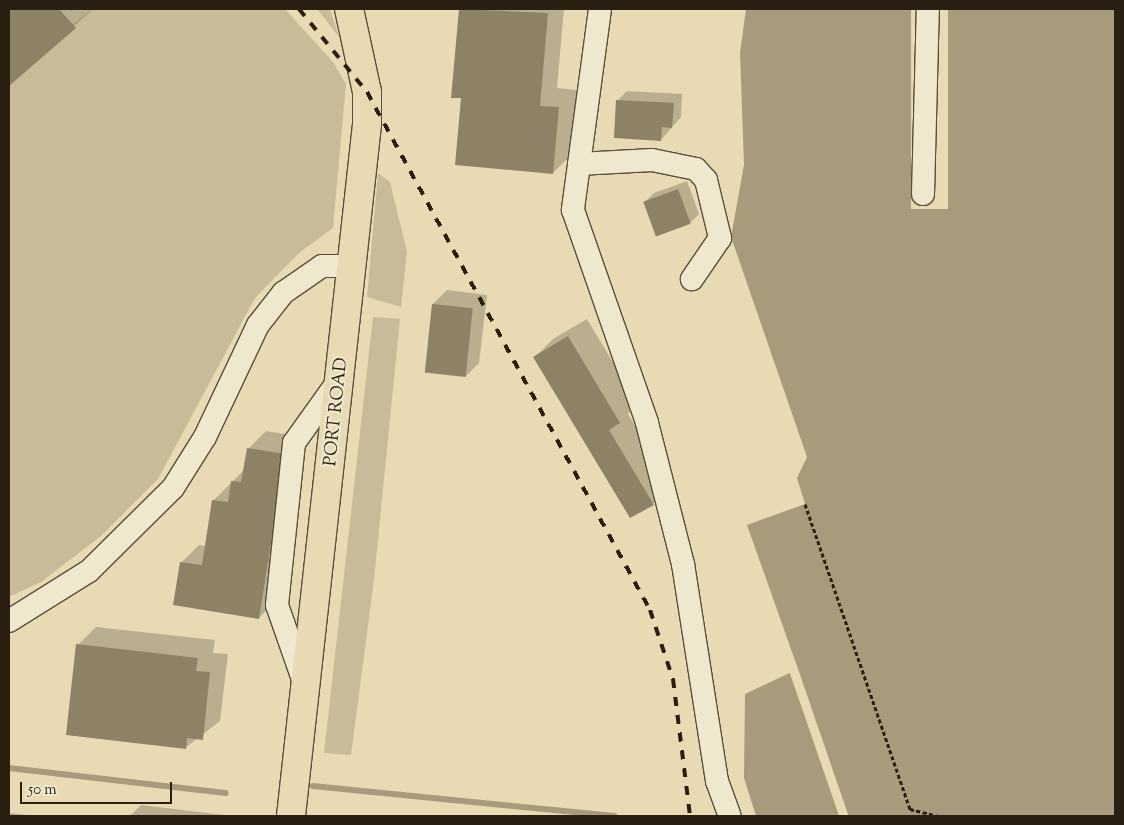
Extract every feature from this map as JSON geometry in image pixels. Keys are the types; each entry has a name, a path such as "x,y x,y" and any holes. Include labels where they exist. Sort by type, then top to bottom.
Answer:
{"main road":[{"name":"PORT ROAD","path":"291,816 353,266 367,92 349,9"}],"lane":[{"path":"600,9 573,210 647,423 683,564 717,781 730,816"},
{"path":"923,194 928,9"},
{"path":"579,164 652,160 680,164 706,180 720,238 692,279"},
{"path":"9,621 89,571 173,488 206,438 258,325 283,292 322,266 353,266"},
{"path":"306,686 276,605 294,443 340,378"}],"path":[{"path":"805,504 910,809 938,816"}],"shaded area":[{"path":"92,9 285,9 333,62 346,84 333,228 300,252 255,298 158,479 101,536 41,582 9,597 9,77"},
{"path":"317,9 330,9 339,37"},
{"path":"746,9 1115,9 1115,816 756,816 744,778 745,694 798,669 747,525 805,504 797,478 807,457 731,237 744,165 740,53"},
{"path":"378,173 390,182 407,252 401,307 367,297"},
{"path":"373,317 400,319 374,580 351,755 324,753"}],"pier":[{"path":"911,9 948,9 948,209 911,209"},
{"path":"798,669 849,816 839,816 789,672"}],"building":[{"path":"9,9 59,9 76,28 9,86"},
{"path":"459,9 548,13 540,106 559,107 553,174 455,165 461,98 451,98"},
{"path":"616,100 674,103 672,128 662,127 661,141 614,138"},
{"path":"678,189 691,224 656,236 643,202"},
{"path":"432,304 473,308 466,377 425,373"},
{"path":"568,336 620,423 609,430 654,505 630,518 533,357"},
{"path":"247,448 285,454 259,619 173,605 180,562 202,565 212,500 228,502 231,481 241,482"},
{"path":"76,644 198,658 196,671 210,672 203,740 187,738 186,749 66,735"}],"waterway":[{"path":"9,768 226,793"},
{"path":"313,786 615,816"}],"railway":[{"path":"299,9 367,92 650,610 673,679 690,816"}]}
